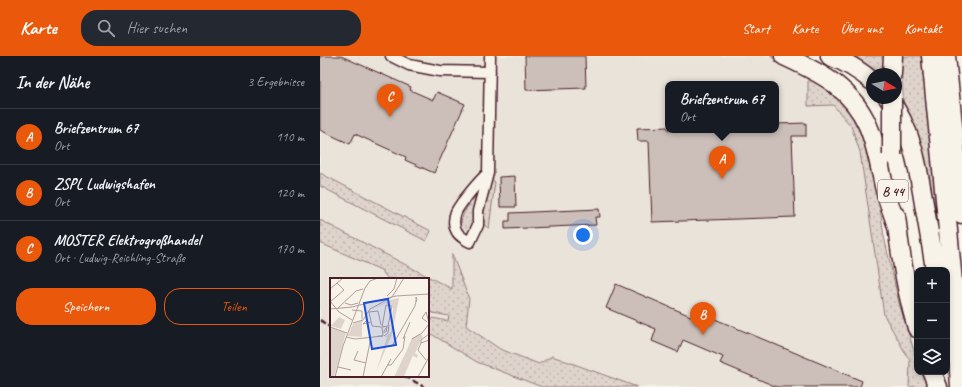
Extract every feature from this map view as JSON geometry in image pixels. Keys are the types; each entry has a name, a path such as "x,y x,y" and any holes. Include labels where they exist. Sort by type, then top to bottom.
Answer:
{"highway":[{"path":"784,56 835,84 850,98 862,115 868,125 877,148 884,186 897,227"},
{"path":"830,56 842,61 866,76"},
{"path":"892,68 893,56"},
{"path":"931,56 954,292 951,351 954,387"},
{"path":"946,56 962,214"},
{"name":"B 44","path":"892,104 893,194 902,266 909,302 914,318"},
{"path":"893,104 897,109 908,132 916,157 934,267"},
{"path":"951,351 960,387"},
{"path":"933,375 938,387"}],"street":[{"path":"390,56 409,64 440,71 490,72"},
{"path":"488,173 482,178 456,212 454,220 455,229 458,234 470,242 478,225 478,211 488,173 490,56"}],"shaded area":[{"path":"320,56 770,56 808,79 851,126 860,152 884,315 910,361 909,387 637,387 552,356 539,364 500,349 466,326 469,299 452,256 453,289 320,220 320,186 426,241 431,231 320,173"},
{"path":"770,56 775,56 809,74 833,90 858,118 872,154 884,236 899,303 914,350 914,375 924,375 930,387 909,387 910,361 884,315 860,152 851,126 833,105 808,106 808,79"},
{"path":"838,56 886,56 885,68 866,68 866,71"},
{"path":"900,56 924,56 946,267 904,106"},
{"path":"320,173 431,231 426,241 320,186"},
{"path":"492,179 495,182 489,228 482,222 481,215"},
{"path":"481,191 475,221 470,232 465,233 460,230 460,224 473,199"},
{"path":"320,220 452,289 452,254 469,299 466,326 500,349 539,364 552,356 637,387 542,387 477,362 429,333 429,324 432,318 448,321 449,316 433,313 429,311 429,278 387,278 381,270 320,243"},
{"path":"320,243 381,270 387,278 330,278 330,377 429,377 429,333 477,362 542,387 320,387"},
{"path":"429,311 433,313 449,315 448,321 433,318 429,324"}],"building":[{"path":"320,56 341,56 411,87 410,90 433,100 437,92 465,104 434,173 405,160 406,157 355,134 350,144 320,130"},
{"path":"525,56 585,56 586,88 526,90"},
{"path":"806,123 806,136 792,136 795,217 652,222 649,141 638,141 637,128 665,127 665,133 779,133 779,124"},
{"path":"515,176 516,207 500,207 499,177"},
{"path":"599,209 600,217 595,217 596,225 505,229 505,221 510,221 510,213"},
{"path":"616,284 693,317 696,311 862,381 860,387 777,387 720,363 723,357 683,340 678,352 652,341 656,329 606,308"}],"railway":[{"path":"320,320 330,327"},
{"path":"407,377 424,387"}],"place":[{"name":"MOSTER Elektrogroßhandel","path":"390,117"},
{"name":"Briefzentrum 67","path":"722,179"},
{"name":"ZSPL Ludwigshafen","path":"703,335"}]}
